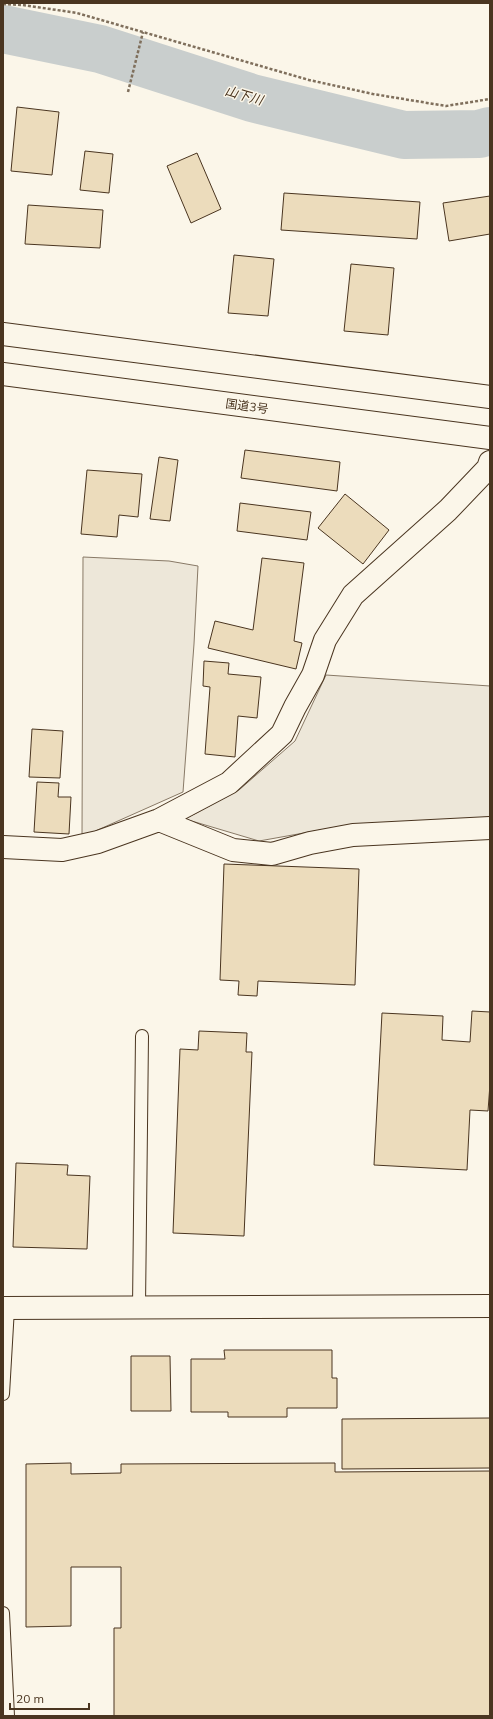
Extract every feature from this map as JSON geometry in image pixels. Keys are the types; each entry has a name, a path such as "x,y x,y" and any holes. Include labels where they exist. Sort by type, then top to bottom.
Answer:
{"main road":[{"path":"3,334 490,398"},
{"name":"国道3号","path":"3,374 490,438"},
{"path":"3,847 62,850 98,842 159,820 229,784 282,734 313,675 325,640 353,595 448,510 488,468 490,462"},
{"path":"159,820 233,850 272,854 310,843 353,835 490,828"},
{"path":"6,1308 490,1306"}],"lane":[{"path":"139,1307 142,1036"},
{"path":"3,1394 6,1308"},
{"path":"3,1613 8,1716"}],"path":[{"path":"3,4 23,5 77,13 309,80 373,94 446,106 490,99"},
{"path":"128,92 143,32"}],"shaded area":[{"path":"83,557 169,561 198,566 183,792 82,837"},
{"path":"326,675 490,686 490,817 343,826 259,841 185,819 239,790 295,741"}],"building":[{"path":"17,107 59,112 52,175 11,171"},
{"path":"85,151 113,154 109,193 80,190"},
{"path":"197,153 221,209 191,223 167,166"},
{"path":"284,193 420,202 417,239 281,230"},
{"path":"490,196 490,234 449,241 443,203"},
{"path":"28,205 103,210 100,248 25,244"},
{"path":"234,255 274,259 268,316 228,313"},
{"path":"351,264 394,268 388,335 344,331"},
{"path":"245,450 340,462 337,491 241,478"},
{"path":"159,457 178,460 170,521 150,519"},
{"path":"87,470 142,474 138,517 119,515 117,537 81,534"},
{"path":"345,494 389,530 363,564 318,528"},
{"path":"240,503 311,512 307,540 237,531"},
{"path":"262,558 304,563 294,641 302,643 296,669 208,648 215,621 253,630"},
{"path":"204,661 229,663 228,674 261,677 257,718 238,716 235,757 205,754 210,687 203,686"},
{"path":"32,729 63,731 60,778 29,777"},
{"path":"37,782 59,783 58,797 71,797 69,834 34,832"},
{"path":"224,864 359,869 355,985 258,981 257,996 238,995 239,981 220,980"},
{"path":"472,1011 490,1012 490,1084 488,1111 470,1110 467,1170 374,1165 382,1013 443,1016 442,1040 470,1042"},
{"path":"199,1031 247,1033 246,1052 252,1052 244,1236 173,1233 180,1049 198,1050"},
{"path":"16,1163 68,1165 67,1175 90,1176 87,1249 13,1247"},
{"path":"224,1350 332,1350 332,1378 337,1378 337,1408 287,1408 287,1417 228,1417 228,1412 191,1412 191,1359 225,1359"},
{"path":"131,1356 170,1356 171,1411 131,1411"},
{"path":"490,1418 490,1468 342,1469 342,1419"},
{"path":"71,1463 71,1474 121,1473 121,1464 335,1463 335,1472 490,1471 490,1716 114,1716 114,1628 121,1628 121,1567 71,1567 71,1626 26,1627 26,1464"}],"waterway":[{"name":"山下川","path":"3,29 100,49 252,98 404,135 479,134 490,131"}]}
